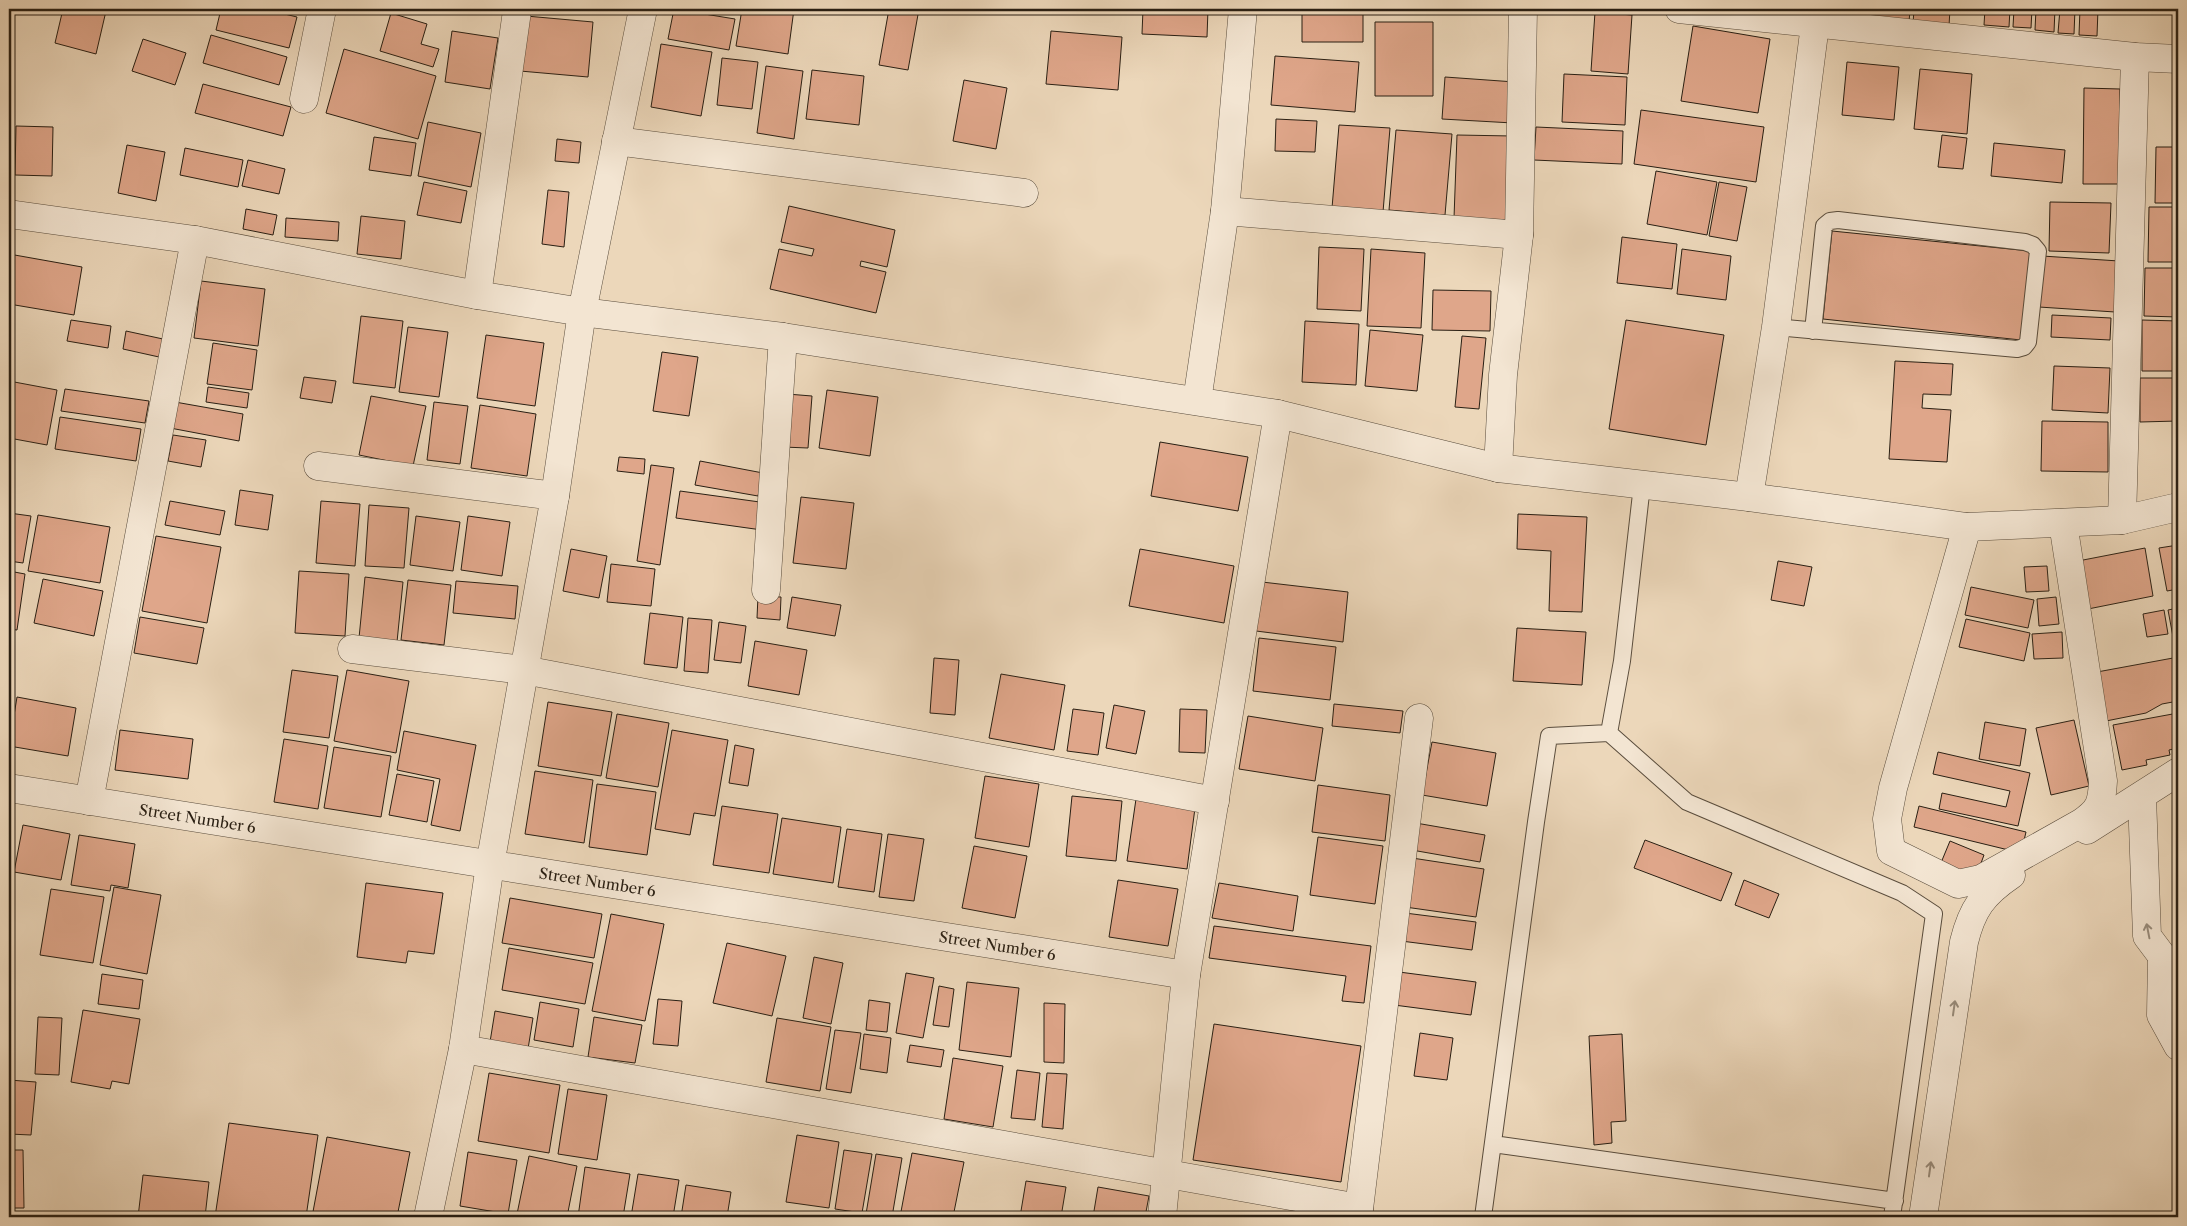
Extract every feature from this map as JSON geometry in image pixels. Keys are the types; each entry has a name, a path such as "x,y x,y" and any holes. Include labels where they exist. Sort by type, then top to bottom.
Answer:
{"street":[{"path":"304,99 322,9"},
{"path":"428,1217 463,1049 490,865 555,496 582,312 643,9"},
{"path":"1196,401 1225,211 1243,9"},
{"path":"1498,468 1503,375 1519,235 1523,9"},
{"path":"1679,9 1815,25 1861,19 2135,57 2178,59"},
{"path":"477,296 517,11"},
{"path":"1749,497 1776,327 1815,25"},
{"path":"2122,520 2135,57"},
{"path":"616,141 1024,193"},
{"path":"1225,211 1519,235"},
{"path":"9,214 195,240 477,296 582,312 783,337 1278,414 1498,468 1749,497 1968,527 2122,520 2178,507"},
{"path":"89,801 195,240"},
{"path":"766,590 783,337"},
{"path":"1162,1217 1186,975 1278,414"},
{"path":"318,466 555,496"},
{"path":"1968,527 1893,788 1887,819 1891,851 1958,884 1981,879 2073,828 2092,816 2102,802 2104,781 2063,522"},
{"path":"352,649 524,670 1215,801"},
{"path":"463,1049 1166,1176 1358,1213 1419,718"},
{"path":"1923,1217 1964,942 1970,918 1983,898 1994,886 2142,797 2178,772"},
{"name":"Street Number 6","path":"9,788 1186,975"},
{"path":"2142,797 2147,936 2170,961 2161,1015 2178,1046"}],"lane":[{"path":"1776,327 1813,331 2024,348 2028,342 2038,251 2033,245 2025,242 1838,220 1830,221 1824,226 1813,331"},
{"path":"1609,733 1622,661 1642,485"},
{"path":"1483,1217 1492,1144 1536,822 1549,736 1609,733 1688,802 1902,893 1934,914 1894,1209 1492,1144"}],"building":[{"path":"63,9 106,11 96,54 55,43"},
{"path":"221,9 264,9 297,17 289,48 216,30"},
{"path":"674,9 735,19 729,50 668,39"},
{"path":"708,9 735,9 734,13"},
{"path":"742,9 794,9 788,54 736,46"},
{"path":"889,9 919,9 908,70 879,65"},
{"path":"1143,9 1208,9 1207,37 1142,34"},
{"path":"1302,9 1363,9 1363,42 1302,42"},
{"path":"1875,9 1910,9 1909,23 1874,21"},
{"path":"1914,9 1950,9 1949,26 1913,24"},
{"path":"1985,9 2010,9 2009,27 1984,25"},
{"path":"2014,9 2032,9 2031,28 2013,27"},
{"path":"2036,9 2055,9 2054,32 2035,30"},
{"path":"2060,9 2075,9 2074,34 2058,33"},
{"path":"2080,9 2098,9 2097,36 2079,35"},
{"path":"1595,12 1632,15 1628,74 1591,71"},
{"path":"391,13 427,24 421,44 439,49 433,67 380,51"},
{"path":"526,16 593,22 588,77 520,71"},
{"path":"1375,22 1433,22 1433,96 1375,96"},
{"path":"1693,26 1770,39 1758,113 1681,101"},
{"path":"452,31 498,38 490,89 445,82"},
{"path":"1051,31 1122,37 1118,90 1046,84"},
{"path":"211,35 287,57 279,85 203,63"},
{"path":"143,39 186,53 175,85 132,71"},
{"path":"661,44 712,52 701,116 651,107"},
{"path":"344,49 436,76 418,139 326,113"},
{"path":"1275,56 1359,62 1355,112 1271,105"},
{"path":"722,58 758,62 752,109 717,105"},
{"path":"1847,62 1899,67 1894,120 1842,115"},
{"path":"766,66 803,71 794,139 757,133"},
{"path":"1920,69 1972,74 1967,134 1914,129"},
{"path":"812,70 864,76 859,125 806,119"},
{"path":"1564,74 1627,77 1625,125 1562,122"},
{"path":"1445,77 1515,82 1513,123 1442,119"},
{"path":"964,80 1007,88 996,149 953,141"},
{"path":"203,84 291,107 283,136 195,113"},
{"path":"2084,88 2120,89 2119,184 2083,184"},
{"path":"1641,110 1764,127 1756,182 1634,164"},
{"path":"1276,119 1317,121 1315,152 1275,151"},
{"path":"428,122 481,133 471,187 418,176"},
{"path":"1339,125 1390,128 1383,212 1332,208"},
{"path":"16,126 53,127 52,176 15,175"},
{"path":"1536,127 1623,131 1622,164 1534,160"},
{"path":"1396,130 1452,134 1445,215 1389,210"},
{"path":"1457,135 1512,136 1509,220 1454,218"},
{"path":"1942,135 1967,138 1963,169 1938,167"},
{"path":"374,137 416,143 411,176 369,170"},
{"path":"557,139 581,142 579,163 555,161"},
{"path":"1994,143 2065,150 2062,183 1991,176"},
{"path":"127,145 165,152 156,201 118,193"},
{"path":"2156,147 2178,147 2178,203 2155,203"},
{"path":"185,148 243,160 238,187 180,175"},
{"path":"248,160 285,169 279,194 242,186"},
{"path":"1656,171 1717,182 1707,235 1647,224"},
{"path":"424,182 467,191 461,223 417,215"},
{"path":"1719,182 1747,187 1737,241 1709,236"},
{"path":"548,190 569,192 564,247 542,244"},
{"path":"2050,202 2111,203 2109,253 2049,251"},
{"path":"789,206 895,230 887,267 861,261 860,266 886,272 876,313 770,289 779,249 812,256 814,249 781,242"},
{"path":"2149,207 2178,207 2178,262 2148,262"},
{"path":"246,209 277,215 273,235 243,229"},
{"path":"361,216 405,221 401,259 357,254"},
{"path":"286,218 339,222 338,241 285,237"},
{"path":"1832,231 2030,251 2021,340 1823,319"},
{"path":"1622,237 1677,244 1672,289 1617,283"},
{"path":"1319,247 1364,249 1361,311 1317,309"},
{"path":"1371,249 1425,253 1421,328 1367,326"},
{"path":"1682,249 1731,256 1726,300 1677,294"},
{"path":"9,254 82,267 74,315 9,304"},
{"path":"2042,256 2119,261 2115,312 2039,307"},
{"path":"2145,268 2178,268 2178,317 2144,316"},
{"path":"201,281 265,289 258,346 194,338"},
{"path":"1433,290 1491,291 1490,331 1432,330"},
{"path":"2052,315 2111,318 2110,340 2051,337"},
{"path":"361,316 403,321 395,388 353,383"},
{"path":"71,320 111,326 108,348 67,341"},
{"path":"1626,320 1724,335 1706,445 1609,429"},
{"path":"2142,320 2178,321 2178,371 2142,371"},
{"path":"1305,321 1359,324 1356,385 1302,382"},
{"path":"408,327 448,332 439,397 399,392"},
{"path":"1370,330 1423,335 1417,391 1365,386"},
{"path":"126,331 163,339 159,357 123,349"},
{"path":"486,335 544,343 535,406 477,398"},
{"path":"1462,336 1486,338 1479,409 1455,407"},
{"path":"213,343 257,350 252,390 207,384"},
{"path":"662,352 698,357 689,416 653,411"},
{"path":"1895,361 1953,364 1951,395 1923,394 1922,408 1951,410 1947,462 1889,459"},
{"path":"2054,366 2110,368 2108,413 2052,410"},
{"path":"304,377 336,381 332,403 300,398"},
{"path":"2140,378 2178,378 2178,421 2140,422"},
{"path":"9,381 57,390 47,445 9,438"},
{"path":"208,387 249,393 247,408 206,402"},
{"path":"65,389 149,401 145,423 61,411"},
{"path":"827,390 878,397 870,456 819,448"},
{"path":"787,394 812,396 808,448 783,447"},
{"path":"371,396 426,406 413,466 359,455"},
{"path":"175,402 243,414 239,441 170,428"},
{"path":"434,402 468,406 460,464 427,460"},
{"path":"480,405 536,414 527,476 471,468"},
{"path":"60,417 141,429 136,461 55,449"},
{"path":"2042,421 2108,422 2108,472 2041,471"},
{"path":"173,435 206,440 201,467 168,461"},
{"path":"1160,442 1248,457 1238,511 1151,496"},
{"path":"619,457 645,459 644,474 617,471"},
{"path":"700,461 763,473 758,496 695,485"},
{"path":"651,465 674,468 660,565 637,561"},
{"path":"240,490 273,495 268,530 235,525"},
{"path":"680,491 767,503 762,530 676,518"},
{"path":"801,497 854,503 846,569 793,563"},
{"path":"170,501 225,511 220,535 165,525"},
{"path":"321,501 360,504 355,566 316,563"},
{"path":"369,505 409,508 404,568 365,566"},
{"path":"9,513 31,516 23,563 9,561"},
{"path":"1518,514 1587,517 1582,612 1549,611 1551,551 1517,549"},
{"path":"38,515 110,527 100,583 28,571"},
{"path":"416,516 460,522 453,571 410,565"},
{"path":"468,516 510,522 502,576 461,570"},
{"path":"156,536 221,547 207,623 142,611"},
{"path":"2178,545 2178,589 2167,591 2159,548"},
{"path":"2145,548 2153,596 2088,609 2078,561"},
{"path":"571,549 607,556 599,598 563,591"},
{"path":"1140,549 1234,566 1224,623 1129,606"},
{"path":"1778,561 1812,567 1804,606 1771,600"},
{"path":"611,564 655,569 651,606 607,602"},
{"path":"2047,566 2049,591 2026,592 2024,567"},
{"path":"9,571 25,574 17,630 9,629"},
{"path":"299,571 349,574 345,636 295,633"},
{"path":"365,577 403,582 397,642 359,638"},
{"path":"43,579 103,591 94,636 34,623"},
{"path":"408,580 451,585 444,645 401,640"},
{"path":"456,581 518,586 515,619 453,613"},
{"path":"1262,582 1348,592 1343,642 1256,631"},
{"path":"1971,587 2034,600 2028,628 1965,615"},
{"path":"758,596 781,597 780,620 757,618"},
{"path":"792,597 841,605 835,636 787,628"},
{"path":"2056,597 2059,624 2039,626 2037,599"},
{"path":"2178,608 2178,652 2176,653 2168,610"},
{"path":"2164,610 2168,634 2147,637 2143,614"},
{"path":"650,613 683,617 677,668 644,664"},
{"path":"140,617 204,628 197,664 134,653"},
{"path":"688,618 712,620 708,673 684,671"},
{"path":"1966,619 2030,633 2024,661 1959,647"},
{"path":"719,622 746,626 741,663 714,660"},
{"path":"1517,628 1586,632 1582,685 1513,681"},
{"path":"2062,632 2063,658 2034,659 2032,634"},
{"path":"1259,638 1336,647 1330,700 1253,691"},
{"path":"755,641 807,650 799,695 748,686"},
{"path":"934,658 959,660 955,715 930,713"},
{"path":"2173,658 2178,701 2162,704 2146,713 2106,721 2097,672"},
{"path":"292,670 338,676 329,738 283,732"},
{"path":"347,670 409,681 396,753 334,741"},
{"path":"1001,674 1065,685 1054,750 989,738"},
{"path":"17,697 76,708 68,756 9,746"},
{"path":"548,702 612,712 601,776 538,766"},
{"path":"1334,704 1403,711 1400,733 1332,726"},
{"path":"1114,705 1145,711 1136,754 1106,748"},
{"path":"1073,709 1104,713 1098,755 1067,751"},
{"path":"1180,709 1207,710 1205,753 1179,752"},
{"path":"2178,713 2178,748 2169,750 2170,755 2146,760 2147,765 2122,770 2113,725"},
{"path":"617,714 669,723 658,787 606,778"},
{"path":"1248,716 1323,728 1315,781 1239,769"},
{"path":"2074,720 2089,786 2051,795 2036,728"},
{"path":"1985,722 2026,729 2020,766 1979,759"},
{"path":"120,730 193,739 188,779 115,770"},
{"path":"672,730 728,740 715,816 694,813 690,835 655,829"},
{"path":"404,731 476,745 460,831 431,825 440,779 397,770"},
{"path":"284,739 328,746 318,809 274,802"},
{"path":"1432,742 1496,753 1487,806 1422,795"},
{"path":"735,745 754,749 748,786 729,783"},
{"path":"334,747 391,756 381,817 324,808"},
{"path":"1938,752 2030,773 2018,826 1939,809 1942,793 2006,807 2010,791 1933,774"},
{"path":"535,771 593,780 584,843 525,834"},
{"path":"397,774 434,781 427,822 389,815"},
{"path":"985,776 1039,784 1029,847 975,838"},
{"path":"597,784 656,792 647,855 589,847"},
{"path":"1318,785 1390,795 1385,841 1312,832"},
{"path":"1072,796 1122,801 1116,861 1066,856"},
{"path":"1136,799 1195,808 1187,869 1127,861"},
{"path":"722,806 778,814 769,873 713,865"},
{"path":"1919,806 2026,832 2021,853 1914,827"},
{"path":"782,818 841,827 833,883 773,874"},
{"path":"1410,822 1485,835 1480,862 1406,849"},
{"path":"23,825 70,834 61,880 14,872"},
{"path":"847,829 882,834 874,892 838,887"},
{"path":"888,834 924,839 914,901 879,897"},
{"path":"79,835 135,844 128,888 111,885 110,891 71,885"},
{"path":"1318,837 1383,846 1375,904 1310,895"},
{"path":"1645,840 1732,873 1721,901 1634,868"},
{"path":"1950,841 1984,855 1977,874 1938,870"},
{"path":"974,846 1027,856 1015,918 962,908"},
{"path":"1412,858 1484,869 1476,917 1405,907"},
{"path":"1118,880 1178,889 1168,946 1109,937"},
{"path":"1744,880 1779,894 1769,918 1735,905"},
{"path":"366,883 443,893 434,954 408,951 406,963 357,957"},
{"path":"1219,883 1298,896 1293,931 1212,918"},
{"path":"114,887 161,895 147,974 100,965"},
{"path":"51,889 104,897 93,963 40,955"},
{"path":"510,898 602,914 594,958 502,943"},
{"path":"1405,913 1476,922 1472,950 1401,941"},
{"path":"611,914 664,924 645,1021 592,1011"},
{"path":"1214,926 1371,946 1364,1003 1342,1001 1346,976 1209,958"},
{"path":"727,943 786,956 772,1016 713,1003"},
{"path":"509,948 593,963 585,1004 502,990"},
{"path":"814,957 843,963 831,1024 803,1018"},
{"path":"1399,972 1476,982 1471,1015 1394,1005"},
{"path":"906,973 934,978 923,1038 896,1033"},
{"path":"102,974 143,980 139,1009 98,1004"},
{"path":"967,982 1019,988 1011,1057 959,1050"},
{"path":"939,986 954,989 949,1027 933,1025"},
{"path":"658,999 682,1001 678,1046 653,1044"},
{"path":"869,1000 890,1003 887,1032 866,1030"},
{"path":"540,1002 579,1009 573,1047 534,1040"},
{"path":"1044,1003 1065,1004 1064,1063 1044,1062"},
{"path":"83,1010 140,1019 129,1084 112,1081 110,1089 71,1082"},
{"path":"495,1011 533,1018 528,1049 490,1042"},
{"path":"38,1017 62,1018 59,1075 35,1074"},
{"path":"594,1017 642,1025 635,1063 588,1057"},
{"path":"777,1018 831,1027 820,1091 766,1082"},
{"path":"1214,1024 1361,1046 1341,1182 1193,1160"},
{"path":"835,1030 861,1033 851,1093 826,1089"},
{"path":"1420,1033 1453,1038 1447,1080 1414,1076"},
{"path":"864,1034 891,1038 887,1073 860,1069"},
{"path":"1622,1034 1626,1121 1611,1122 1612,1143 1594,1145 1589,1036"},
{"path":"910,1045 944,1050 941,1067 907,1062"},
{"path":"953,1058 1003,1066 993,1127 944,1119"},
{"path":"1017,1070 1040,1073 1035,1120 1011,1118"},
{"path":"489,1073 560,1085 549,1153 478,1141"},
{"path":"1047,1073 1067,1074 1063,1129 1042,1127"},
{"path":"9,1080 36,1082 31,1135 9,1134"},
{"path":"568,1089 607,1095 597,1160 558,1154"},
{"path":"229,1123 318,1135 306,1217 215,1217"},
{"path":"797,1135 839,1142 829,1208 786,1202"},
{"path":"327,1137 410,1152 397,1217 312,1217"},
{"path":"9,1150 23,1150 24,1208 9,1208"},
{"path":"844,1150 872,1154 862,1213 835,1209"},
{"path":"468,1152 517,1160 508,1214 460,1206"},
{"path":"912,1153 964,1162 953,1217 900,1217"},
{"path":"876,1154 902,1158 892,1217 866,1214"},
{"path":"529,1156 577,1166 567,1217 535,1217 517,1214"},
{"path":"585,1167 630,1174 623,1217 578,1217"},
{"path":"638,1174 679,1180 673,1217 631,1217"},
{"path":"143,1175 209,1182 205,1217 138,1217"},
{"path":"1026,1181 1066,1187 1061,1217 1020,1217"},
{"path":"686,1185 731,1192 727,1217 681,1217"},
{"path":"1098,1187 1149,1196 1145,1217 1093,1217"},
{"path":"1271,1212 1314,1217 1270,1217"}]}
